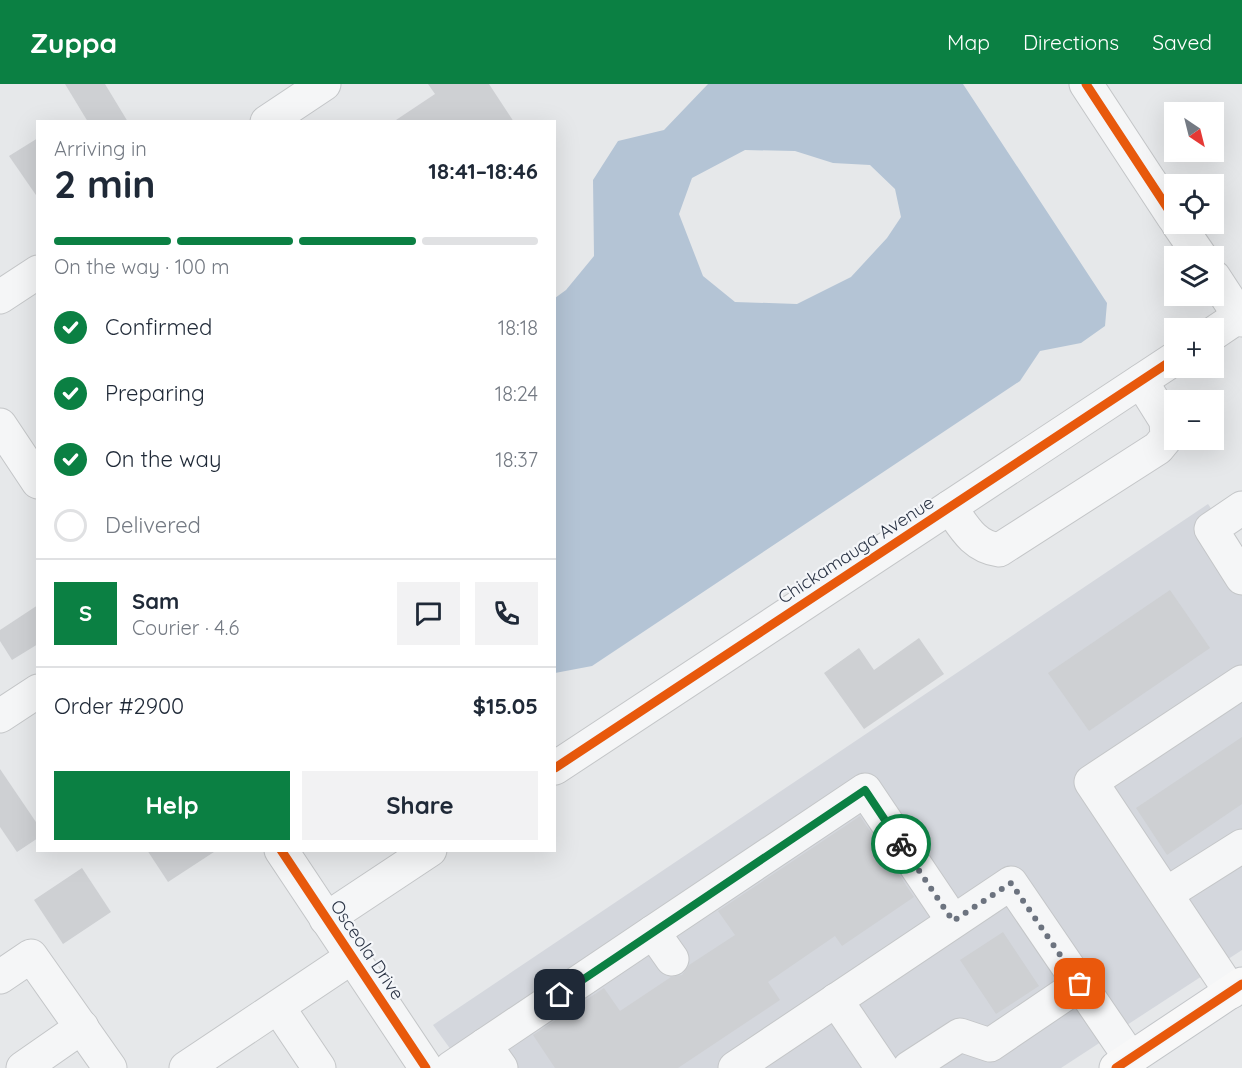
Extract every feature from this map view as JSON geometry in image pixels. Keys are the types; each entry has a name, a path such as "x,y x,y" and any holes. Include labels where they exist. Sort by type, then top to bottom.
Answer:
{"main road":[{"path":"1124,1063 1237,988"}],"street":[{"path":"270,120 324,84"},
{"path":"1089,85 1164,202"},
{"path":"0,297 36,273"},
{"path":"1224,299 1234,321"},
{"name":"Chickamauga Avenue","path":"556,767 1164,366"},
{"path":"950,507 970,535 986,548 999,550 1158,448 1167,436 1166,421 1141,381"},
{"path":"0,425 36,479"},
{"path":"1242,508 1210,529 1242,578"},
{"path":"1237,988 1166,894 1091,782 1242,682"},
{"path":"0,716 36,692"},
{"path":"451,1068 493,1056 653,932 865,790 953,921"},
{"path":"1166,894 1242,846"},
{"name":"Osceola Drive","path":"282,852 426,1068"},
{"path":"326,919 427,852"},
{"path":"735,1068 1011,883 1080,984 1124,1063"},
{"path":"653,932 672,959"},
{"path":"0,977 32,956 110,1068"},
{"path":"186,1068 352,957"},
{"path":"836,1000 887,1067 960,1035 990,1045 1080,984"},
{"path":"278,1007 319,1068"},
{"path":"23,1068 82,1028"}],"shaded area":[{"path":"1208,504 1242,554 1242,950 1061,1068 464,1068 433,1025"}],"water":[{"path":"708,84 963,84 1107,303 1105,326 1081,343 1040,351 1020,381 592,666 556,673 556,297 566,290 594,256 593,180 618,141 664,130","holes":["745,150 795,151 833,163 870,165 895,189 901,217 887,238 851,277 797,304 735,302 703,276 679,214 692,178"]}],"building":[{"path":"65,84 105,84 127,120 87,120"},
{"path":"428,84 489,84 513,120 396,120 435,94"},
{"path":"36,139 36,195 9,156"},
{"path":"1170,590 1210,648 1089,731 1048,673"},
{"path":"36,606 36,645 12,660 0,641 0,630"},
{"path":"919,638 944,674 864,729 824,673 859,648 874,670"},
{"path":"1242,737 1242,804 1167,855 1136,808"},
{"path":"0,769 36,822 36,839 17,852 0,827"},
{"path":"860,816 914,897 842,946 835,936 768,982 780,1000 678,1068 555,1068 533,1035 604,988 620,1011 671,977 682,975 689,965 735,935 718,911"},
{"path":"148,852 214,852 168,882"},
{"path":"82,868 111,912 63,944 34,900"},
{"path":"1003,932 1039,986 996,1014 960,960"}],"cycle path":[{"path":"1086,84 1164,203"},
{"path":"556,767 1164,366"},
{"path":"282,852 426,1068"},
{"path":"1116,1068 1242,984"}],"way so far":[{"path":"901,844 953,921 1011,883 1080,984"}],"route":[{"path":"560,995 865,790 901,844"}]}
